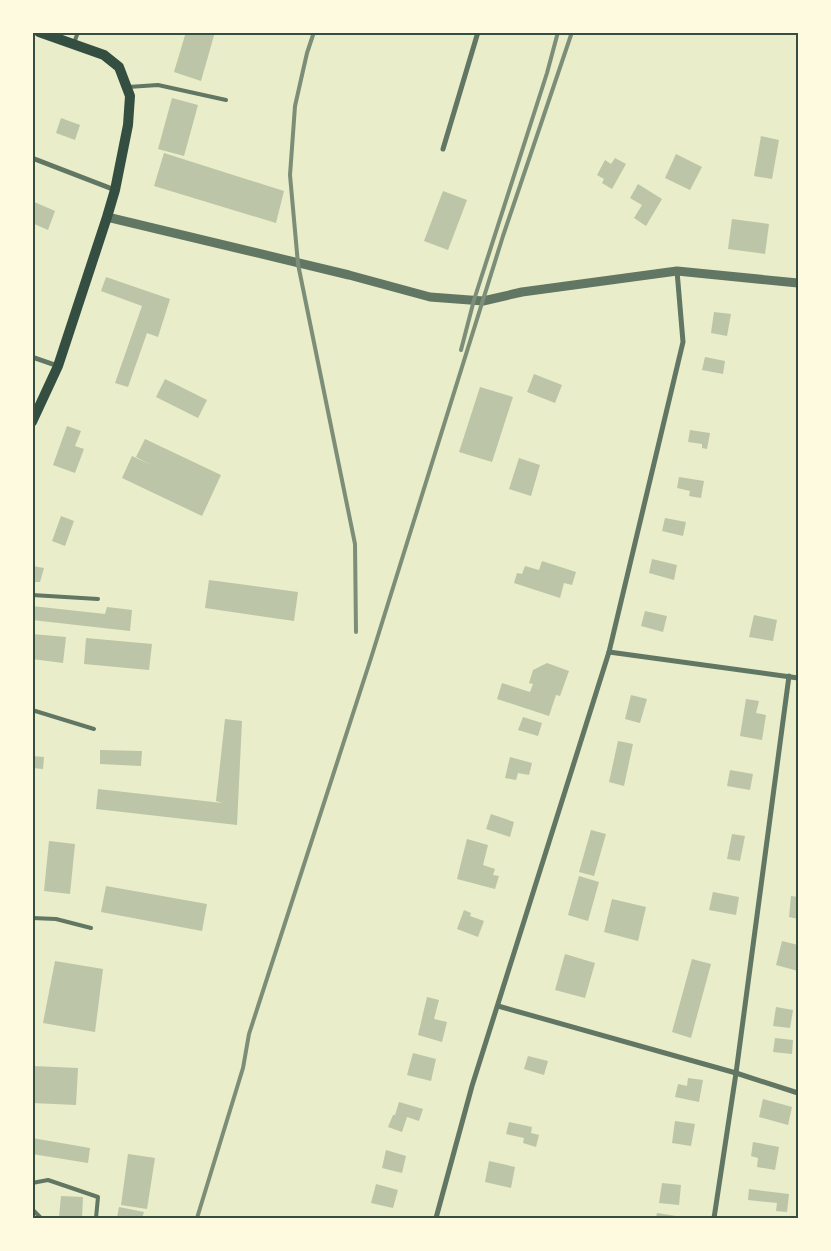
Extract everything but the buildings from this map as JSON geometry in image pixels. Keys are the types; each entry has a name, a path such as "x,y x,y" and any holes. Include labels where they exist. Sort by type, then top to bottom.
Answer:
{"main road":[{"path":"32,422 58,366 107,217 128,125 130,96 119,67 104,55 39,32"}],"street":[{"path":"442,148 478,32"},
{"path":"32,158 114,190"},
{"path":"107,217 349,275 430,297 484,301 522,292 677,271 798,283"},
{"path":"436,1218 472,1086 609,652 683,342 677,271"},
{"path":"32,357 58,366"},
{"path":"609,652 798,678"},
{"path":"714,1218 736,1073 789,676"},
{"path":"498,1006 798,1092"}],"lane":[{"path":"74,45 78,32"},
{"path":"128,87 158,85 226,100"},
{"path":"32,595 98,599"},
{"path":"32,710 94,729"},
{"path":"32,918 56,919 90,928"},
{"path":"32,1182 48,1180 98,1197 96,1218"},
{"path":"32,1209 41,1218"}],"railway":[{"path":"314,32 307,53 295,106 290,175 298,264 355,544 356,632"},
{"path":"461,350 474,300 547,73 558,32"},
{"path":"197,1218 243,1068 249,1034 371,658 503,236 572,32"}]}
